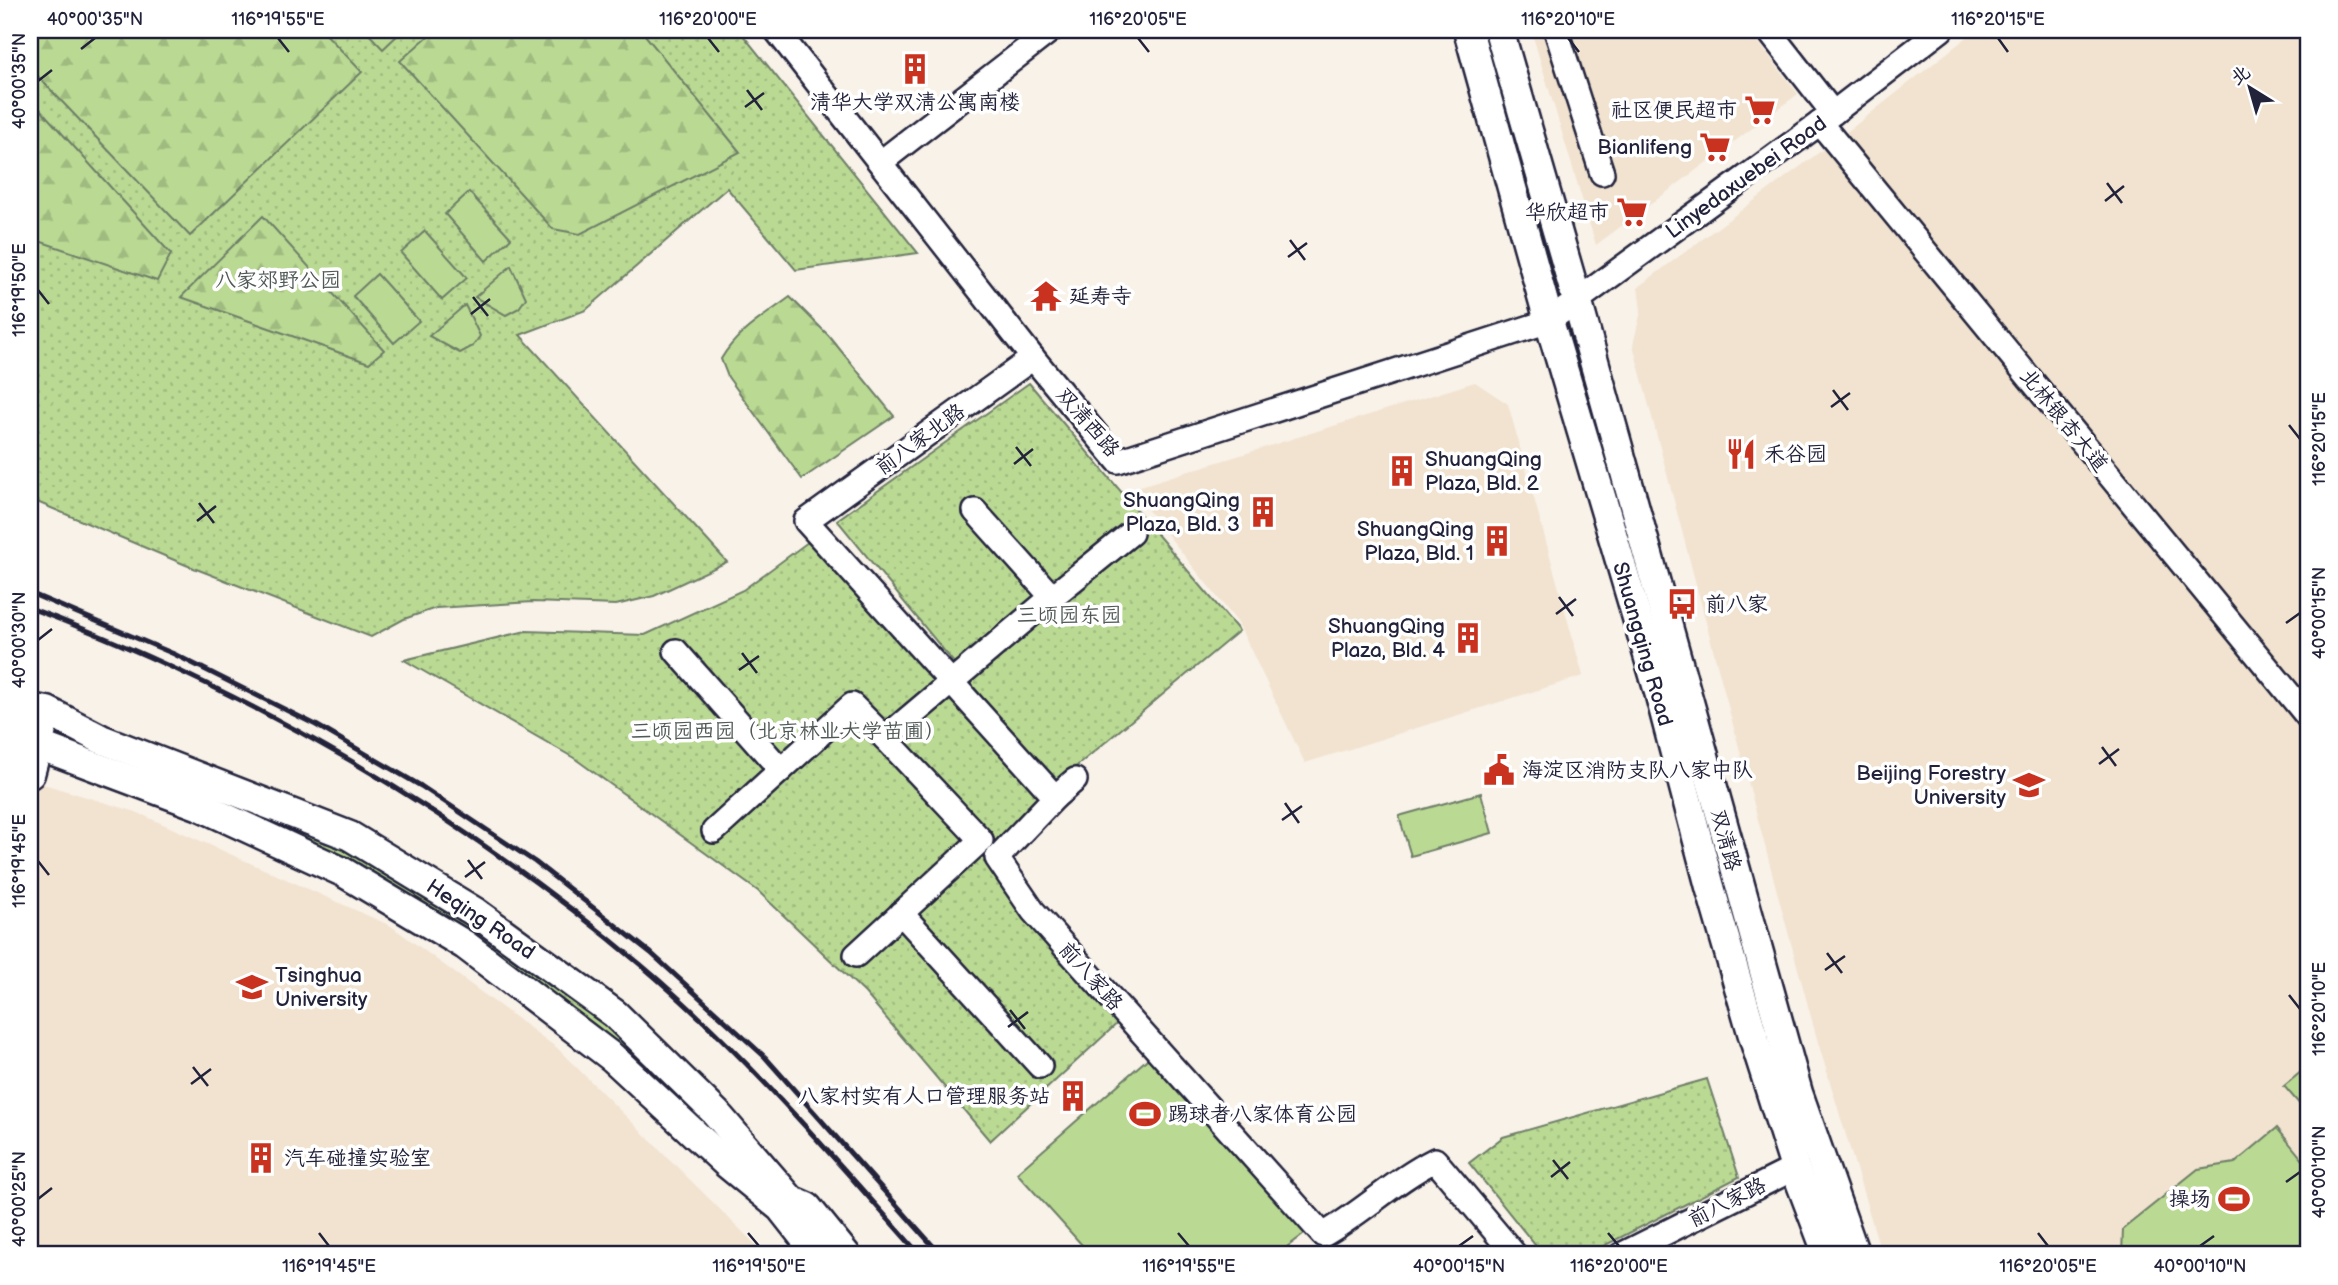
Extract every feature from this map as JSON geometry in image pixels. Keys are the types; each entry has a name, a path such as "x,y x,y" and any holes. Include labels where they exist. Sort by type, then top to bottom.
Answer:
{"main road":[{"name":"Shuangqing Road","path":"1468,30 1549,321 1659,692 1713,900 1754,1039 1828,1255"},
{"path":"1499,30 1577,300"},
{"name":"双清路","path":"1577,300 1798,1093 1855,1255"},
{"path":"30,774 39,709"},
{"name":"Heqing Road","path":"39,709 102,739 350,835 506,933 615,1014 716,1113 791,1200 807,1207 846,1255"},
{"name":"Heqing Road","path":"34,742 200,806 344,872 465,945 613,1058 726,1163 781,1208 818,1255"}],"street":[{"name":"双清西路","path":"776,30 1033,358 1118,461 1549,321"},
{"path":"881,162 1051,30"},
{"path":"1556,30 1602,173"},
{"name":"Linyedaxuebei Road","path":"1549,321 1826,118 1941,30"},
{"name":"北林银杏大道","path":"1780,34 1826,118 2308,717"},
{"name":"前八家北路","path":"951,681 806,521 1033,358"},
{"path":"975,511 1052,597"},
{"path":"885,738 1131,533"},
{"path":"676,651 781,770"},
{"path":"951,681 1055,797 1075,780"},
{"path":"714,831 852,705 981,840 856,956"},
{"name":"前八家路","path":"1055,797 997,858 1033,911 1323,1235 1348,1221 1415,1170 1435,1160 1515,1255"},
{"path":"901,913 1040,1066"},
{"name":"前八家路","path":"1621,1255 1796,1168"}],"shaded area":[{"path":"1531,30 1749,30 1798,94 1596,245"},
{"name":"Beijing Forestry University","path":"1976,30 2308,30 2308,1255 1882,1255 1817,1039 1633,345 1641,311 1638,287 1852,128"},
{"path":"1475,382 1508,404 1583,676 1305,763 1238,623 1131,489"},
{"name":"Tsinghua University","path":"30,780 136,812 391,926 557,1048 766,1255 30,1255"}],"green space":[{"name":"八家郊野公园","path":"30,30 739,30 918,253 796,270 727,188 586,310 520,335 727,562 654,596 616,605 533,602 436,608 404,619 371,637 186,565 30,499"},
{"path":"30,30 322,30 362,72 190,236 30,68"},
{"path":"365,30 403,30 383,49"},
{"path":"435,30 641,30 740,152 580,234 553,229 400,61"},
{"path":"30,98 171,254 157,281 30,238"},
{"path":"469,192 511,238 486,261 445,214"},
{"path":"263,216 384,350 369,363 181,297"},
{"path":"425,231 467,278 442,300 401,253"},
{"path":"511,266 526,298 519,308 506,315 475,297"},
{"path":"377,274 419,321 394,343 353,296"},
{"path":"790,297 829,336 894,416 802,479 728,377 721,359 743,332"},
{"path":"465,305 480,336 473,346 460,353 429,336"},
{"name":"三顷园东园","path":"1029,383 1239,631 1054,785 837,520"},
{"name":"三顷园西园（北京林业大学苗圃）","path":"812,539 1047,799 984,862 1121,1020 990,1141 865,993 758,891 574,758 404,660 526,631 645,635 743,590"},
{"path":"118,765 335,841 414,884 622,1032 723,1140 722,1147 524,984"},
{"path":"1481,793 1492,833 1411,856 1399,816"},
{"name":"踢球者八家体育公园","path":"1153,1054 1307,1232 1276,1255 1091,1255 1017,1173"},
{"path":"2308,1066 2308,1114 2284,1086"},
{"path":"1707,1079 1739,1177 1586,1255 1543,1255 1469,1163 1503,1137"},
{"name":"操场","path":"2277,1128 2308,1166 2308,1255 2122,1255 2123,1229 2198,1169 2235,1163"}],"railway":[{"path":"30,593 174,654 316,725 421,786 535,862 651,953 765,1057 941,1255"},
{"path":"30,608 193,677 273,717 426,807 572,909 641,965 716,1033 786,1105 920,1255"}],"place":[{"name":"清华大学双清公寓南楼","path":"915,69"},
{"name":"社区便民超市","path":"1760,110"},
{"name":"Bianlifeng","path":"1715,147"},
{"name":"华欣超市","path":"1632,212"},
{"name":"延寿寺","path":"1046,296"},
{"name":"禾谷园","path":"1741,454"},
{"name":"ShuangQing Plaza, Bld. 2","path":"1402,471"},
{"name":"ShuangQing Plaza, Bld. 3","path":"1263,512"},
{"name":"ShuangQing Plaza, Bld. 1","path":"1497,541"},
{"name":"前八家","path":"1682,604"},
{"name":"ShuangQing Plaza, Bld. 4","path":"1468,638"},
{"name":"海淀区消防支队八家中队","path":"1499,770"},
{"name":"Beijing Forestry University","path":"2029,785"},
{"name":"Tsinghua University","path":"252,987"},
{"name":"八家村实有人口管理服务站","path":"1073,1096"},
{"name":"踢球者八家体育公园","path":"1145,1114"},
{"name":"汽车碰撞实验室","path":"261,1158"},
{"name":"操场","path":"2234,1199"}]}
